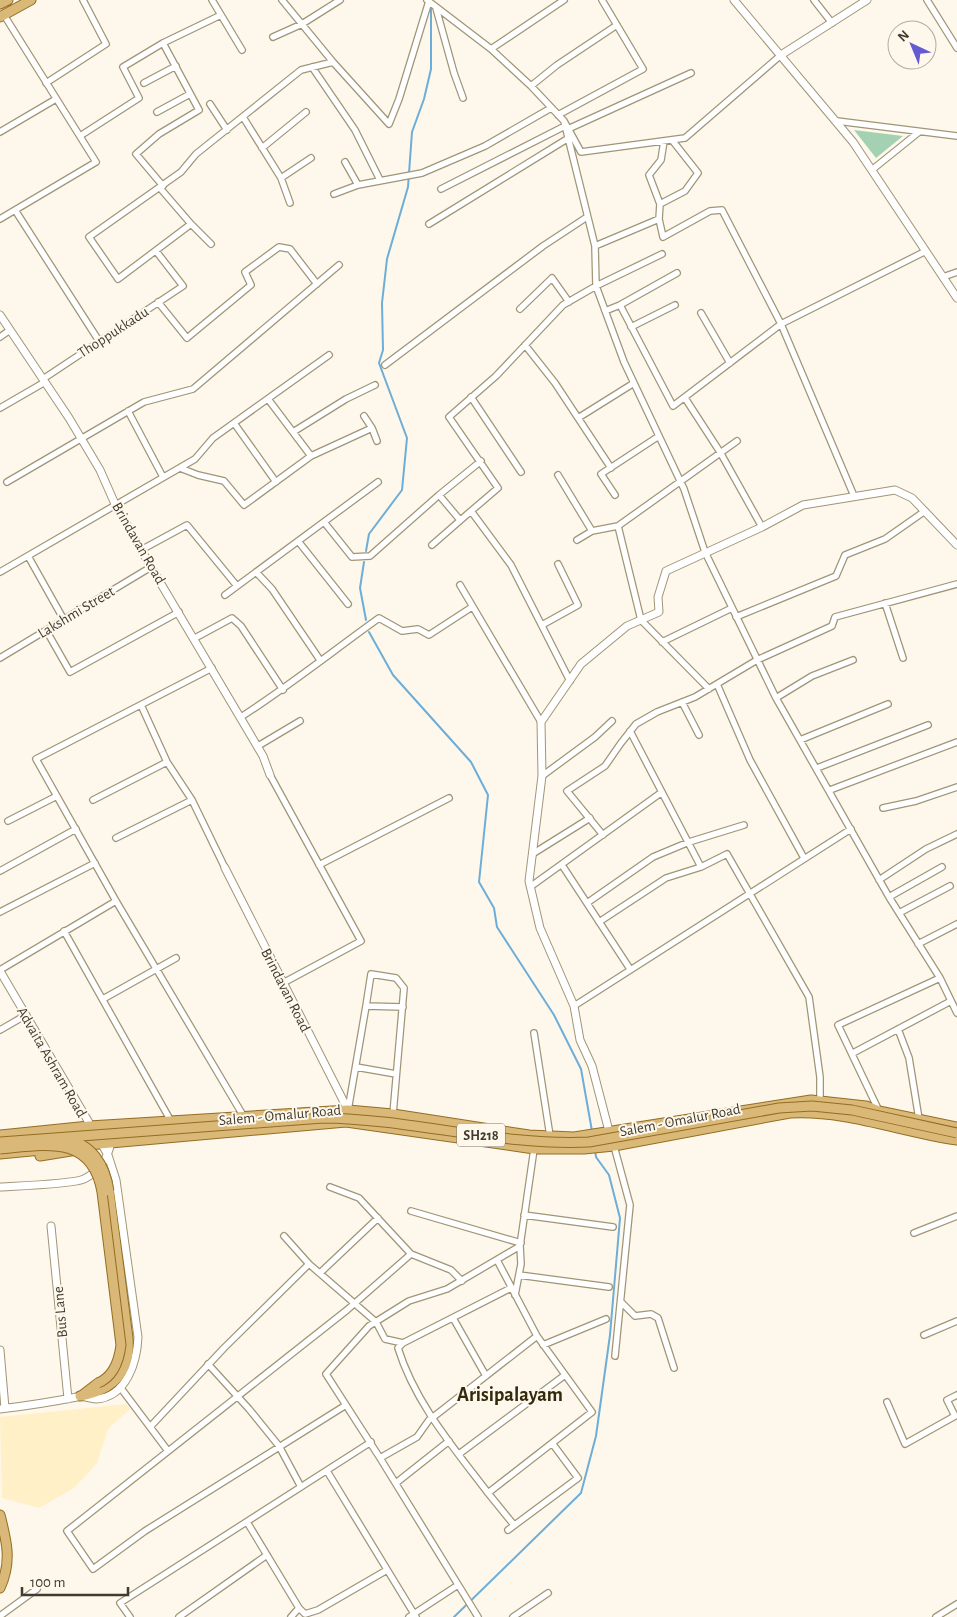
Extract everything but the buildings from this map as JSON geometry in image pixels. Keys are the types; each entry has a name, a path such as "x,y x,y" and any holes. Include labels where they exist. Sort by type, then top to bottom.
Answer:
{"main road":[{"path":"0,4 8,0"},
{"path":"2,16 31,0"},
{"path":"0,1135 89,1126 172,1123 244,1116 348,1110 393,1114 529,1135 574,1137 811,1100 866,1106 879,1111 919,1120 957,1126"},
{"name":"SH218","path":"0,1142 323,1118 360,1118 524,1141 565,1143 612,1138 779,1108 812,1106 852,1110 957,1133"},
{"name":"SH218","path":"790,1113 818,1112 849,1116 957,1140"},
{"path":"790,1113 860,1124 957,1146"},
{"name":"Salem - Omalur Road","path":"100,1144 346,1122 534,1149 595,1148 790,1113"},
{"path":"52,1138 73,1141 94,1154 104,1169 108,1185 129,1346 127,1361 121,1373 112,1384 80,1396"},
{"path":"0,1154 100,1144"},
{"name":"SH218","path":"0,1160 59,1154 100,1144"},
{"path":"0,1149 52,1145 70,1148 88,1160 97,1173 102,1192 121,1345 116,1366 99,1388"},
{"path":"0,1515 9,1552 6,1575 0,1588"},
{"path":"0,1536 3,1571 0,1578"}],"street":[{"path":"46,83 106,44 83,0"},
{"path":"212,0 242,50"},
{"path":"282,0 333,62 389,124 431,3"},
{"path":"272,37 302,24 340,0"},
{"path":"491,49 564,0"},
{"path":"558,115 643,69 602,0"},
{"path":"734,0 837,121 873,169 957,298"},
{"path":"814,0 832,23"},
{"path":"431,3 491,49 531,86 566,125 581,152 685,138 781,56 868,0"},
{"path":"927,0 957,48"},
{"path":"431,3 464,98"},
{"path":"80,136 139,98 123,67 163,43 221,15"},
{"path":"0,220 96,162 2,16"},
{"path":"531,86 557,64 616,25"},
{"path":"163,43 199,110 159,134 136,154 191,224 211,244"},
{"path":"191,224 118,279 89,237 181,172 196,154 301,70 333,62"},
{"path":"144,83 176,66"},
{"path":"312,67 355,130 380,180"},
{"path":"440,189 566,125 691,72"},
{"path":"156,112 190,94"},
{"path":"0,132 56,99"},
{"path":"210,104 227,130"},
{"path":"334,194 358,185 422,172 484,146 551,108"},
{"path":"262,148 306,112"},
{"path":"244,117 280,178 290,203"},
{"path":"837,121 957,136"},
{"path":"566,125 567,139 595,246 596,286 634,383 680,480 705,552 776,698 830,790 889,897 940,978 957,1013"},
{"path":"873,169 918,132"},
{"path":"429,224 567,139"},
{"path":"660,204 685,191 698,173 672,140"},
{"path":"664,141 661,160 649,175 660,204 659,219 663,237 710,211 722,210 781,324 854,496"},
{"path":"280,178 312,158"},
{"path":"345,162 358,185"},
{"path":"15,210 99,341"},
{"path":"385,365 543,246 588,217"},
{"path":"595,246 659,219"},
{"path":"158,302 187,338 251,285 245,272 280,247 290,249 317,284"},
{"name":"Thoppukkadu","path":"0,408 182,286 156,251"},
{"path":"620,305 673,406 781,324 926,251"},
{"path":"432,545 498,488 481,461 448,417 496,376 569,302 596,286 662,254"},
{"path":"6,482 144,402 193,389 338,266"},
{"path":"943,277 957,272"},
{"path":"605,311 620,305 677,273"},
{"path":"520,309 552,278 569,302"},
{"path":"631,326 675,305"},
{"path":"701,313 730,363"},
{"name":"Brindavan Road","path":"0,315 82,438 141,550 258,746 270,775"},
{"path":"0,337 10,330"},
{"path":"525,345 578,418 611,468"},
{"path":"0,572 195,460 213,438 329,355"},
{"path":"578,418 634,383"},
{"path":"293,432 375,385"},
{"path":"471,397 521,472"},
{"path":"685,398 720,452 762,527"},
{"path":"268,399 311,456"},
{"path":"128,411 163,478"},
{"path":"364,416 377,440"},
{"path":"234,423 276,482"},
{"path":"180,468 198,475 224,481 244,505 311,456 372,428"},
{"path":"615,495 601,474 659,436"},
{"path":"577,540 592,531 618,526 736,441"},
{"path":"324,522 352,557 370,556 438,495 481,461"},
{"path":"558,475 592,531"},
{"path":"225,595 378,482"},
{"path":"541,722 581,664 627,626 659,612 658,597 666,571 762,527 803,505 895,490 912,498 957,545"},
{"path":"438,495 460,520"},
{"path":"471,511 511,565 570,681"},
{"path":"736,617 836,576 845,555 885,539 925,511"},
{"path":"141,550 187,525 238,586"},
{"path":"618,526 641,620 709,689"},
{"path":"298,541 348,604"},
{"path":"28,556 64,620"},
{"path":"542,626 578,604 558,564"},
{"name":"Lakshmi Street","path":"0,658 151,567"},
{"path":"256,572 272,589 320,660"},
{"path":"603,835 567,791 605,766 636,724 657,712 709,689 757,660 832,626 835,617 957,584"},
{"path":"460,585 541,722 542,776 530,887 540,928 574,1006 580,1040 592,1066 630,1205 615,1356"},
{"path":"885,603 903,658"},
{"path":"241,717 283,690 320,660 379,618 402,631 418,629 429,635 472,607"},
{"path":"662,642 732,608"},
{"path":"46,630 70,672 179,612"},
{"path":"195,638 232,618 242,626 283,690"},
{"path":"776,698 812,676 853,660"},
{"path":"212,668 36,759 116,901 244,1116"},
{"path":"716,684 750,760 804,858"},
{"path":"682,702 699,735"},
{"path":"800,740 888,704"},
{"path":"140,705 167,762 192,800 225,868"},
{"path":"258,746 300,721"},
{"path":"542,776 595,737 612,721"},
{"path":"817,768 928,725"},
{"path":"630,731 701,867"},
{"path":"830,790 957,742"},
{"path":"92,800 167,762"},
{"path":"270,775 361,941 283,983"},
{"path":"883,808 916,801 957,787"},
{"path":"530,887 662,792"},
{"path":"8,821 57,796"},
{"path":"319,865 449,798"},
{"path":"116,838 192,800"},
{"path":"534,853 590,818"},
{"path":"587,903 653,857 689,842 744,825"},
{"path":"0,871 76,829"},
{"path":"574,1006 851,829"},
{"path":"880,880 926,849 957,834"},
{"path":"599,922 666,878 701,867 727,854 748,894 809,997 820,1077 820,1101"},
{"path":"0,912 95,863"},
{"path":"562,865 630,970"},
{"path":"889,897 942,867"},
{"name":"Brindavan Road","path":"225,868 348,1110"},
{"path":"899,913 950,886"},
{"path":"0,970 116,901"},
{"path":"918,944 957,924"},
{"path":"64,931 104,999 172,1123"},
{"path":"104,999 176,958"},
{"name":"Advaita Ashram Road","path":"0,970 89,1126 108,1155 116,1180 138,1337 137,1358 131,1372 120,1387"},
{"path":"346,1122 371,974 396,978 404,988 393,1114"},
{"path":"879,1111 838,1025 940,978"},
{"path":"853,1053 951,1001"},
{"path":"366,1006 402,1007"},
{"path":"0,1030 26,1015"},
{"path":"898,1029 909,1058 919,1120"},
{"path":"534,1033 550,1136"},
{"path":"356,1067 396,1074"},
{"path":"0,1187 83,1180 100,1168 108,1155 111,1143"},
{"path":"515,1295 521,1264 520,1244 534,1149"},
{"path":"330,1187 359,1198 411,1254 451,1270 462,1281"},
{"path":"411,1211 520,1244"},
{"path":"524,1215 613,1228"},
{"path":"914,1233 957,1216"},
{"path":"320,1273 378,1218"},
{"name":"Bus Lane","path":"52,1226 68,1398"},
{"path":"284,1236 309,1264 376,1322 385,1338 403,1343"},
{"path":"478,1617 396,1483 326,1374 369,1326 410,1301 447,1289 462,1281 520,1244"},
{"path":"346,1404 145,1531 93,1569 67,1531 355,1304 411,1254"},
{"path":"488,1493 592,1412 537,1336 497,1260"},
{"path":"150,1427 208,1364 309,1264"},
{"path":"519,1275 610,1287"},
{"path":"511,1288 403,1343 398,1348 402,1363 432,1418 514,1525"},
{"path":"621,1302 635,1316 651,1314 658,1318 674,1368"},
{"path":"453,1318 486,1376"},
{"path":"543,1345 606,1319"},
{"path":"924,1336 957,1320"},
{"path":"380,1458 417,1437 432,1418 537,1336"},
{"path":"0,1350 2,1408 80,1396 96,1399 108,1396 120,1387 168,1451"},
{"path":"208,1364 238,1396 279,1446 301,1487"},
{"path":"459,1454 565,1375"},
{"path":"887,1402 905,1444 955,1416 947,1400 957,1395"},
{"path":"396,1483 449,1441"},
{"path":"130,1617 120,1603 370,1442"},
{"path":"508,1530 578,1478 552,1443"},
{"path":"327,1471 413,1616 458,1585"},
{"path":"247,1522 299,1608 305,1614 318,1610 387,1570"},
{"path":"179,1617 267,1555"},
{"path":"0,1616 37,1589"},
{"path":"513,1617 548,1593"},
{"path":"936,1617 957,1604"},
{"path":"291,1617 299,1608"}],"shaded area":[{"path":"126,1404 130,1409 108,1429 97,1463 74,1488 39,1508 2,1498 0,1417"}],"green space":[{"path":"854,130 903,136 876,158"}],"waterway":[{"path":"366,551 369,534 402,490 407,438 379,363 383,350 382,303 387,259 408,187 412,132 424,99 431,69 431,5"},
{"path":"364,562 360,588 366,620"},
{"path":"369,632 393,675 471,762 488,795 479,882 494,908 497,927 554,1015 581,1069 592,1131"},
{"path":"454,1617 581,1493 596,1436 610,1335 620,1218 609,1175 596,1157 595,1150"}],"district":[{"name":"Arisipalayam","path":"510,1394"}]}
